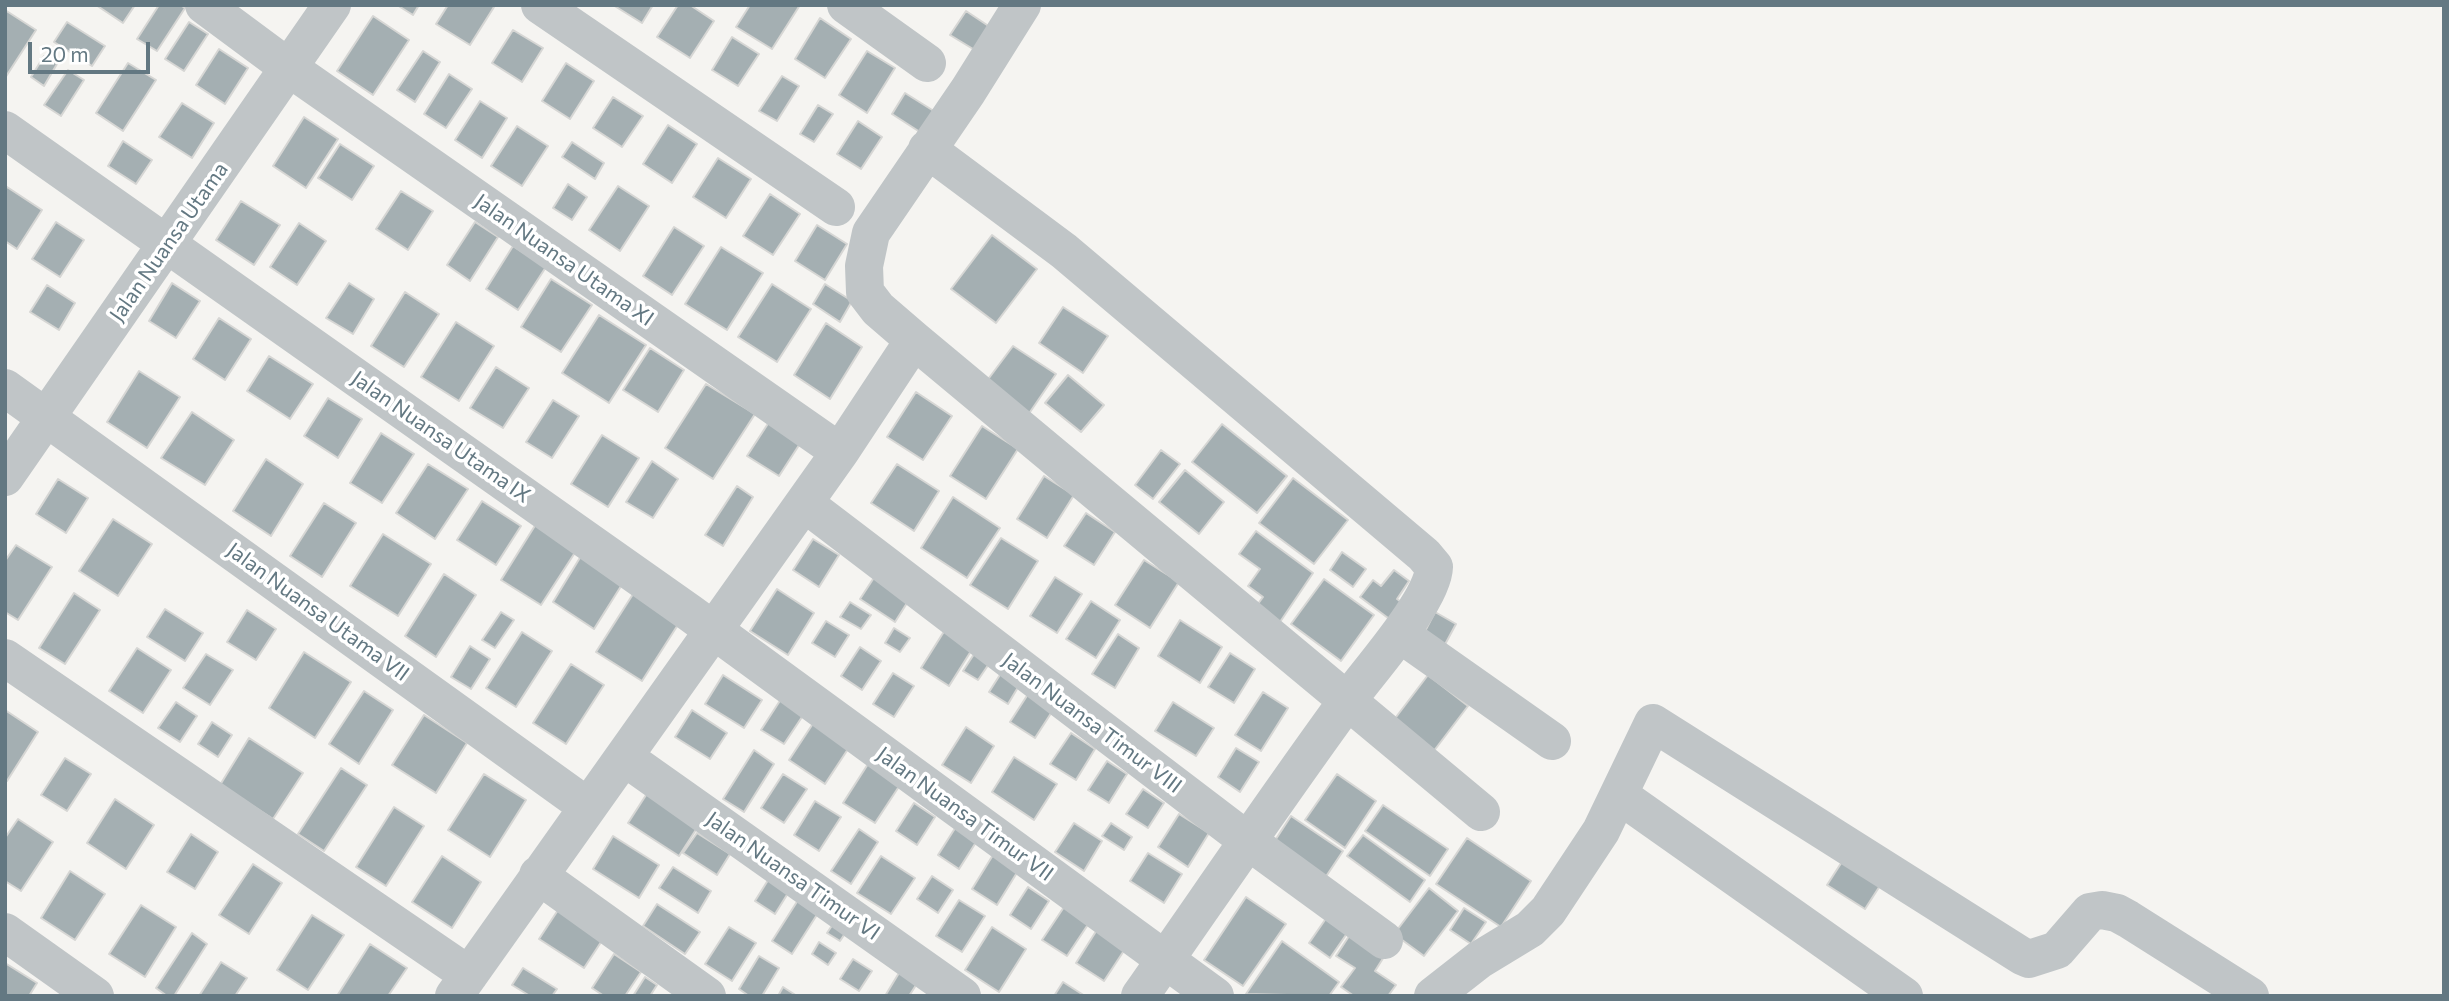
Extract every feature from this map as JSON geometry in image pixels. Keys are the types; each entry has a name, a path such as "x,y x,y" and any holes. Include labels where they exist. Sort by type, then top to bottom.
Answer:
{"street":[{"name":"Jalan Nuansa Utama XI","path":"204,5 289,68 840,452"},
{"name":"Jalan Nuansa Utama","path":"5,477 332,5"},
{"path":"540,5 835,207"},
{"path":"846,5 927,63"},
{"path":"1022,5 968,91 871,233 863,266 865,292 871,301 914,340 1481,812"},
{"name":"Jalan Nuansa Utama IX","path":"5,130 714,631"},
{"path":"927,149 1064,251 1424,555 1434,567 1433,578 1399,634 1347,702 1140,996"},
{"path":"5,658 462,985 840,452 914,340"},
{"name":"Jalan Nuansa Utama VII","path":"5,388 588,807"},
{"name":"Jalan Nuansa Timur VIII","path":"804,503 1248,841 1384,940"},
{"name":"Jalan Nuansa Timur VII","path":"714,631 1215,996"},
{"path":"1399,634 1552,741"},
{"path":"1433,996 1479,961 1530,929 1548,911 1584,860 1653,723 2022,956 2029,959 2057,950 2091,912 2102,910 2128,919 2250,996"},
{"name":"Jalan Nuansa Timur VI","path":"624,757 962,996"},
{"path":"1619,794 1904,996"},
{"path":"538,875 707,996"},
{"path":"5,932 95,996"}],"building":[{"path":"96,5 135,5 123,23"},
{"path":"159,5 180,5 185,8 157,51 137,39"},
{"path":"397,5 419,5 413,15"},
{"path":"448,5 494,7 470,45 436,24"},
{"path":"613,5 653,5 642,23"},
{"path":"678,5 690,5 714,21 690,58 657,37"},
{"path":"750,5 800,5 772,49 736,27"},
{"path":"5,10 36,30 5,78"},
{"path":"966,11 993,29 978,52 950,35"},
{"path":"373,16 409,40 373,95 337,71"},
{"path":"820,18 851,39 825,78 795,59"},
{"path":"67,22 105,46 92,66 54,42"},
{"path":"189,22 208,34 184,71 165,59"},
{"path":"513,30 543,48 522,82 492,63"},
{"path":"732,37 759,54 738,86 712,70"},
{"path":"219,49 248,68 225,104 196,85"},
{"path":"423,51 440,62 415,102 397,90"},
{"path":"867,51 895,68 867,113 839,95"},
{"path":"44,56 57,64 44,86 31,77"},
{"path":"128,63 156,80 123,131 96,113"},
{"path":"566,63 594,81 570,119 542,101"},
{"path":"68,70 84,80 61,116 44,105"},
{"path":"449,74 472,89 446,128 424,114"},
{"path":"782,76 799,86 777,121 759,111"},
{"path":"905,93 937,113 923,134 892,114"},
{"path":"613,97 643,116 622,147 593,128"},
{"path":"480,101 507,118 482,158 455,140"},
{"path":"182,103 214,123 192,158 159,137"},
{"path":"818,105 833,114 814,142 800,134"},
{"path":"304,117 338,139 306,188 273,166"},
{"path":"858,121 882,137 861,169 837,154"},
{"path":"668,125 697,144 672,183 643,164"},
{"path":"517,126 548,146 522,186 491,166"},
{"path":"123,141 152,160 136,184 108,166"},
{"path":"572,142 604,163 595,179 562,157"},
{"path":"340,144 374,166 352,200 318,178"},
{"path":"718,158 751,179 726,218 693,197"},
{"path":"568,184 587,197 572,220 553,208"},
{"path":"618,186 649,206 620,251 589,230"},
{"path":"7,187 42,210 17,249 5,241"},
{"path":"401,191 433,211 408,250 376,229"},
{"path":"770,194 800,214 773,255 743,236"},
{"path":"241,201 280,225 254,265 216,240"},
{"path":"56,222 84,240 60,277 32,259"},
{"path":"475,222 498,237 470,281 447,265"},
{"path":"299,223 326,241 297,285 270,267"},
{"path":"817,225 847,244 825,280 795,261"},
{"path":"674,227 704,246 672,295 643,276"},
{"path":"992,235 1037,269 996,323 951,289"},
{"path":"513,246 546,267 518,310 486,289"},
{"path":"721,247 763,273 727,330 685,304"},
{"path":"551,279 592,305 561,352 521,327"},
{"path":"172,283 200,301 176,338 149,321"},
{"path":"349,283 374,299 353,334 326,318"},
{"path":"772,284 811,309 777,362 738,337"},
{"path":"825,284 852,301 840,322 813,304"},
{"path":"47,285 75,303 59,330 30,312"},
{"path":"405,292 439,314 404,367 371,346"},
{"path":"1063,307 1108,336 1083,373 1039,343"},
{"path":"599,315 646,345 609,403 562,373"},
{"path":"219,318 251,339 225,380 193,359"},
{"path":"456,322 494,346 459,401 421,377"},
{"path":"826,323 862,347 830,399 794,375"},
{"path":"1013,346 1056,374 1028,415 986,382"},
{"path":"650,348 684,370 658,412 623,390"},
{"path":"269,356 313,384 290,419 247,391"},
{"path":"496,367 529,388 503,428 470,408"},
{"path":"139,371 180,397 147,448 107,422"},
{"path":"1068,375 1104,405 1081,432 1045,403"},
{"path":"706,384 755,414 713,479 665,448"},
{"path":"916,392 952,416 923,460 887,437"},
{"path":"328,398 362,419 338,458 304,436"},
{"path":"553,400 579,416 552,458 526,442"},
{"path":"192,412 234,440 205,485 161,458"},
{"path":"771,419 803,439 779,476 747,456"},
{"path":"1222,424 1287,476 1257,513 1192,462"},
{"path":"982,426 1018,449 986,499 950,476"},
{"path":"381,433 414,454 382,503 350,483"},
{"path":"602,435 639,458 608,507 571,484"},
{"path":"1161,450 1180,464 1153,499 1135,485"},
{"path":"266,459 303,484 271,536 233,511"},
{"path":"652,461 678,479 653,518 626,502"},
{"path":"428,464 468,489 435,539 396,513"},
{"path":"897,464 939,491 914,531 871,503"},
{"path":"1185,470 1224,502 1199,534 1159,502"},
{"path":"1044,476 1074,495 1047,538 1017,519"},
{"path":"1293,478 1348,520 1314,564 1259,523"},
{"path":"58,479 88,498 66,533 36,514"},
{"path":"737,486 753,497 723,546 705,535"},
{"path":"953,497 1000,528 967,578 921,548"},
{"path":"482,501 521,526 496,565 457,540"},
{"path":"324,503 356,523 322,577 290,556"},
{"path":"1086,513 1115,532 1094,565 1064,546"},
{"path":"113,519 152,544 118,596 79,571"},
{"path":"536,524 576,551 541,605 501,580"},
{"path":"1256,531 1313,573 1278,625 1255,608 1263,597 1248,586 1260,569 1239,554"},
{"path":"383,534 431,564 398,616 350,586"},
{"path":"1001,538 1038,561 1008,609 970,585"},
{"path":"813,539 839,555 819,587 793,570"},
{"path":"16,545 52,567 18,620 5,612 5,561"},
{"path":"1342,552 1366,569 1353,587 1330,570"},
{"path":"581,556 623,583 594,629 553,602"},
{"path":"1144,560 1179,582 1150,628 1115,605"},
{"path":"879,570 914,592 895,622 860,599"},
{"path":"1394,570 1409,581 1397,599 1404,604 1392,621 1360,597 1373,580 1381,586"},
{"path":"444,574 476,595 436,657 405,636"},
{"path":"1055,577 1082,594 1057,633 1030,616"},
{"path":"1324,579 1374,615 1341,661 1291,624"},
{"path":"777,589 814,613 788,655 750,631"},
{"path":"635,591 681,620 642,681 596,652"},
{"path":"74,593 100,610 65,664 39,648"},
{"path":"1091,601 1120,620 1096,658 1066,639"},
{"path":"850,602 871,615 861,629 840,617"},
{"path":"165,609 203,633 185,661 147,637"},
{"path":"247,610 276,629 256,660 227,642"},
{"path":"501,612 514,620 495,648 482,640"},
{"path":"1435,612 1456,624 1442,650 1421,639"},
{"path":"1180,620 1222,647 1200,683 1158,656"},
{"path":"826,621 849,635 835,657 812,643"},
{"path":"950,622 978,640 949,686 921,668"},
{"path":"894,628 910,638 900,652 885,643"},
{"path":"522,632 552,651 516,707 486,688"},
{"path":"1118,634 1139,648 1115,688 1092,674"},
{"path":"470,646 490,659 471,689 451,677"},
{"path":"860,647 881,661 862,690 841,676"},
{"path":"137,648 171,670 143,713 109,691"},
{"path":"978,648 993,658 978,680 963,671"},
{"path":"304,652 351,682 315,738 269,708"},
{"path":"1230,653 1255,669 1234,703 1208,687"},
{"path":"206,654 233,670 210,705 183,688"},
{"path":"571,664 604,685 566,744 533,723"},
{"path":"1005,667 1023,679 1008,704 989,692"},
{"path":"893,673 914,686 894,717 873,704"},
{"path":"723,675 762,700 744,728 705,704"},
{"path":"1428,675 1468,706 1430,756 1390,725"},
{"path":"1032,688 1057,704 1035,738 1010,722"},
{"path":"364,691 393,710 359,764 329,744"},
{"path":"1263,692 1288,708 1261,751 1235,735"},
{"path":"783,696 806,711 784,744 761,730"},
{"path":"176,702 197,716 180,742 158,728"},
{"path":"1173,702 1214,728 1196,756 1155,731"},
{"path":"5,710 38,732 7,781 5,780"},
{"path":"692,710 727,733 710,759 675,737"},
{"path":"424,715 467,743 436,793 392,765"},
{"path":"816,719 852,743 825,784 789,760"},
{"path":"212,722 232,735 218,757 198,744"},
{"path":"966,727 994,746 971,783 942,765"},
{"path":"1071,733 1095,749 1076,780 1050,764"},
{"path":"249,738 303,773 273,819 220,785"},
{"path":"1236,748 1259,762 1240,792 1218,777"},
{"path":"754,750 774,764 744,812 723,799"},
{"path":"1014,757 1057,784 1034,820 992,792"},
{"path":"65,758 91,774 67,811 41,795"},
{"path":"1107,761 1127,774 1109,803 1088,790"},
{"path":"868,764 900,785 875,823 843,803"},
{"path":"341,768 367,785 324,851 298,834"},
{"path":"484,774 526,800 490,857 448,830"},
{"path":"783,774 807,789 784,823 761,808"},
{"path":"1337,774 1376,801 1345,848 1305,820"},
{"path":"1143,789 1164,803 1148,828 1126,814"},
{"path":"648,792 699,825 679,856 628,823"},
{"path":"115,799 154,825 126,869 87,843"},
{"path":"815,801 841,817 819,851 794,835"},
{"path":"914,803 935,817 917,845 896,831"},
{"path":"1383,805 1448,849 1430,876 1365,831"},
{"path":"394,807 424,826 386,886 356,867"},
{"path":"1179,814 1209,833 1188,867 1158,847"},
{"path":"1291,816 1343,851 1325,878 1274,842"},
{"path":"18,819 53,842 21,891 5,881 5,838"},
{"path":"959,822 980,836 959,869 938,855"},
{"path":"1074,823 1102,841 1084,871 1055,852"},
{"path":"1111,823 1132,837 1124,850 1102,836"},
{"path":"859,829 878,842 851,884 831,871"},
{"path":"697,833 730,854 717,875 683,853"},
{"path":"191,834 218,852 195,889 167,872"},
{"path":"1363,835 1425,880 1410,902 1347,856"},
{"path":"613,836 659,865 639,898 593,869"},
{"path":"1467,838 1531,881 1501,927 1436,884"},
{"path":"1148,853 1182,874 1164,903 1130,881"},
{"path":"1847,854 1885,878 1865,909 1827,885"},
{"path":"993,855 1018,871 997,905 972,889"},
{"path":"442,856 481,882 452,928 412,902"},
{"path":"881,856 915,878 891,914 857,893"},
{"path":"253,864 282,883 249,934 219,915"},
{"path":"673,867 711,891 698,913 659,888"},
{"path":"70,871 105,894 75,940 41,918"},
{"path":"932,876 953,890 938,913 917,899"},
{"path":"770,877 790,890 775,914 755,901"},
{"path":"1028,887 1049,901 1031,929 1010,915"},
{"path":"1429,888 1458,911 1424,956 1394,934"},
{"path":"800,897 820,910 792,954 772,941"},
{"path":"1246,897 1286,924 1243,986 1204,960"},
{"path":"959,900 985,916 962,952 936,936"},
{"path":"562,904 607,933 584,968 539,939"},
{"path":"657,904 700,932 685,954 643,926"},
{"path":"141,905 176,927 145,977 109,954"},
{"path":"1064,907 1089,923 1067,956 1042,940"},
{"path":"1464,908 1486,922 1471,944 1450,930"},
{"path":"312,915 344,935 308,990 277,970"},
{"path":"1327,917 1348,932 1330,958 1309,943"},
{"path":"837,918 850,926 840,941 827,933"},
{"path":"1100,925 1129,943 1104,981 1076,963"},
{"path":"729,927 756,943 732,981 705,964"},
{"path":"992,927 1026,949 999,992 965,970"},
{"path":"1353,930 1387,952 1375,971 1396,985 1388,996 1354,996 1341,987 1355,968 1336,956"},
{"path":"192,933 207,944 174,996 167,996 156,988"},
{"path":"1282,941 1339,982 1329,996 1246,994"},
{"path":"819,942 836,953 828,965 812,954"},
{"path":"370,944 407,968 388,996 337,996"},
{"path":"614,954 641,972 625,996 604,996 592,988"},
{"path":"759,956 779,968 762,996 749,996 739,989"},
{"path":"853,959 872,971 859,991 840,979"},
{"path":"221,962 247,978 235,996 199,996"},
{"path":"5,963 37,983 29,996 5,996"},
{"path":"523,968 557,989 552,996 530,996 512,985"},
{"path":"902,968 920,979 909,996 885,996"},
{"path":"645,977 657,985 650,996 633,996"},
{"path":"1063,982 1085,996 1054,996"},
{"path":"783,987 797,996 778,996"}]}
